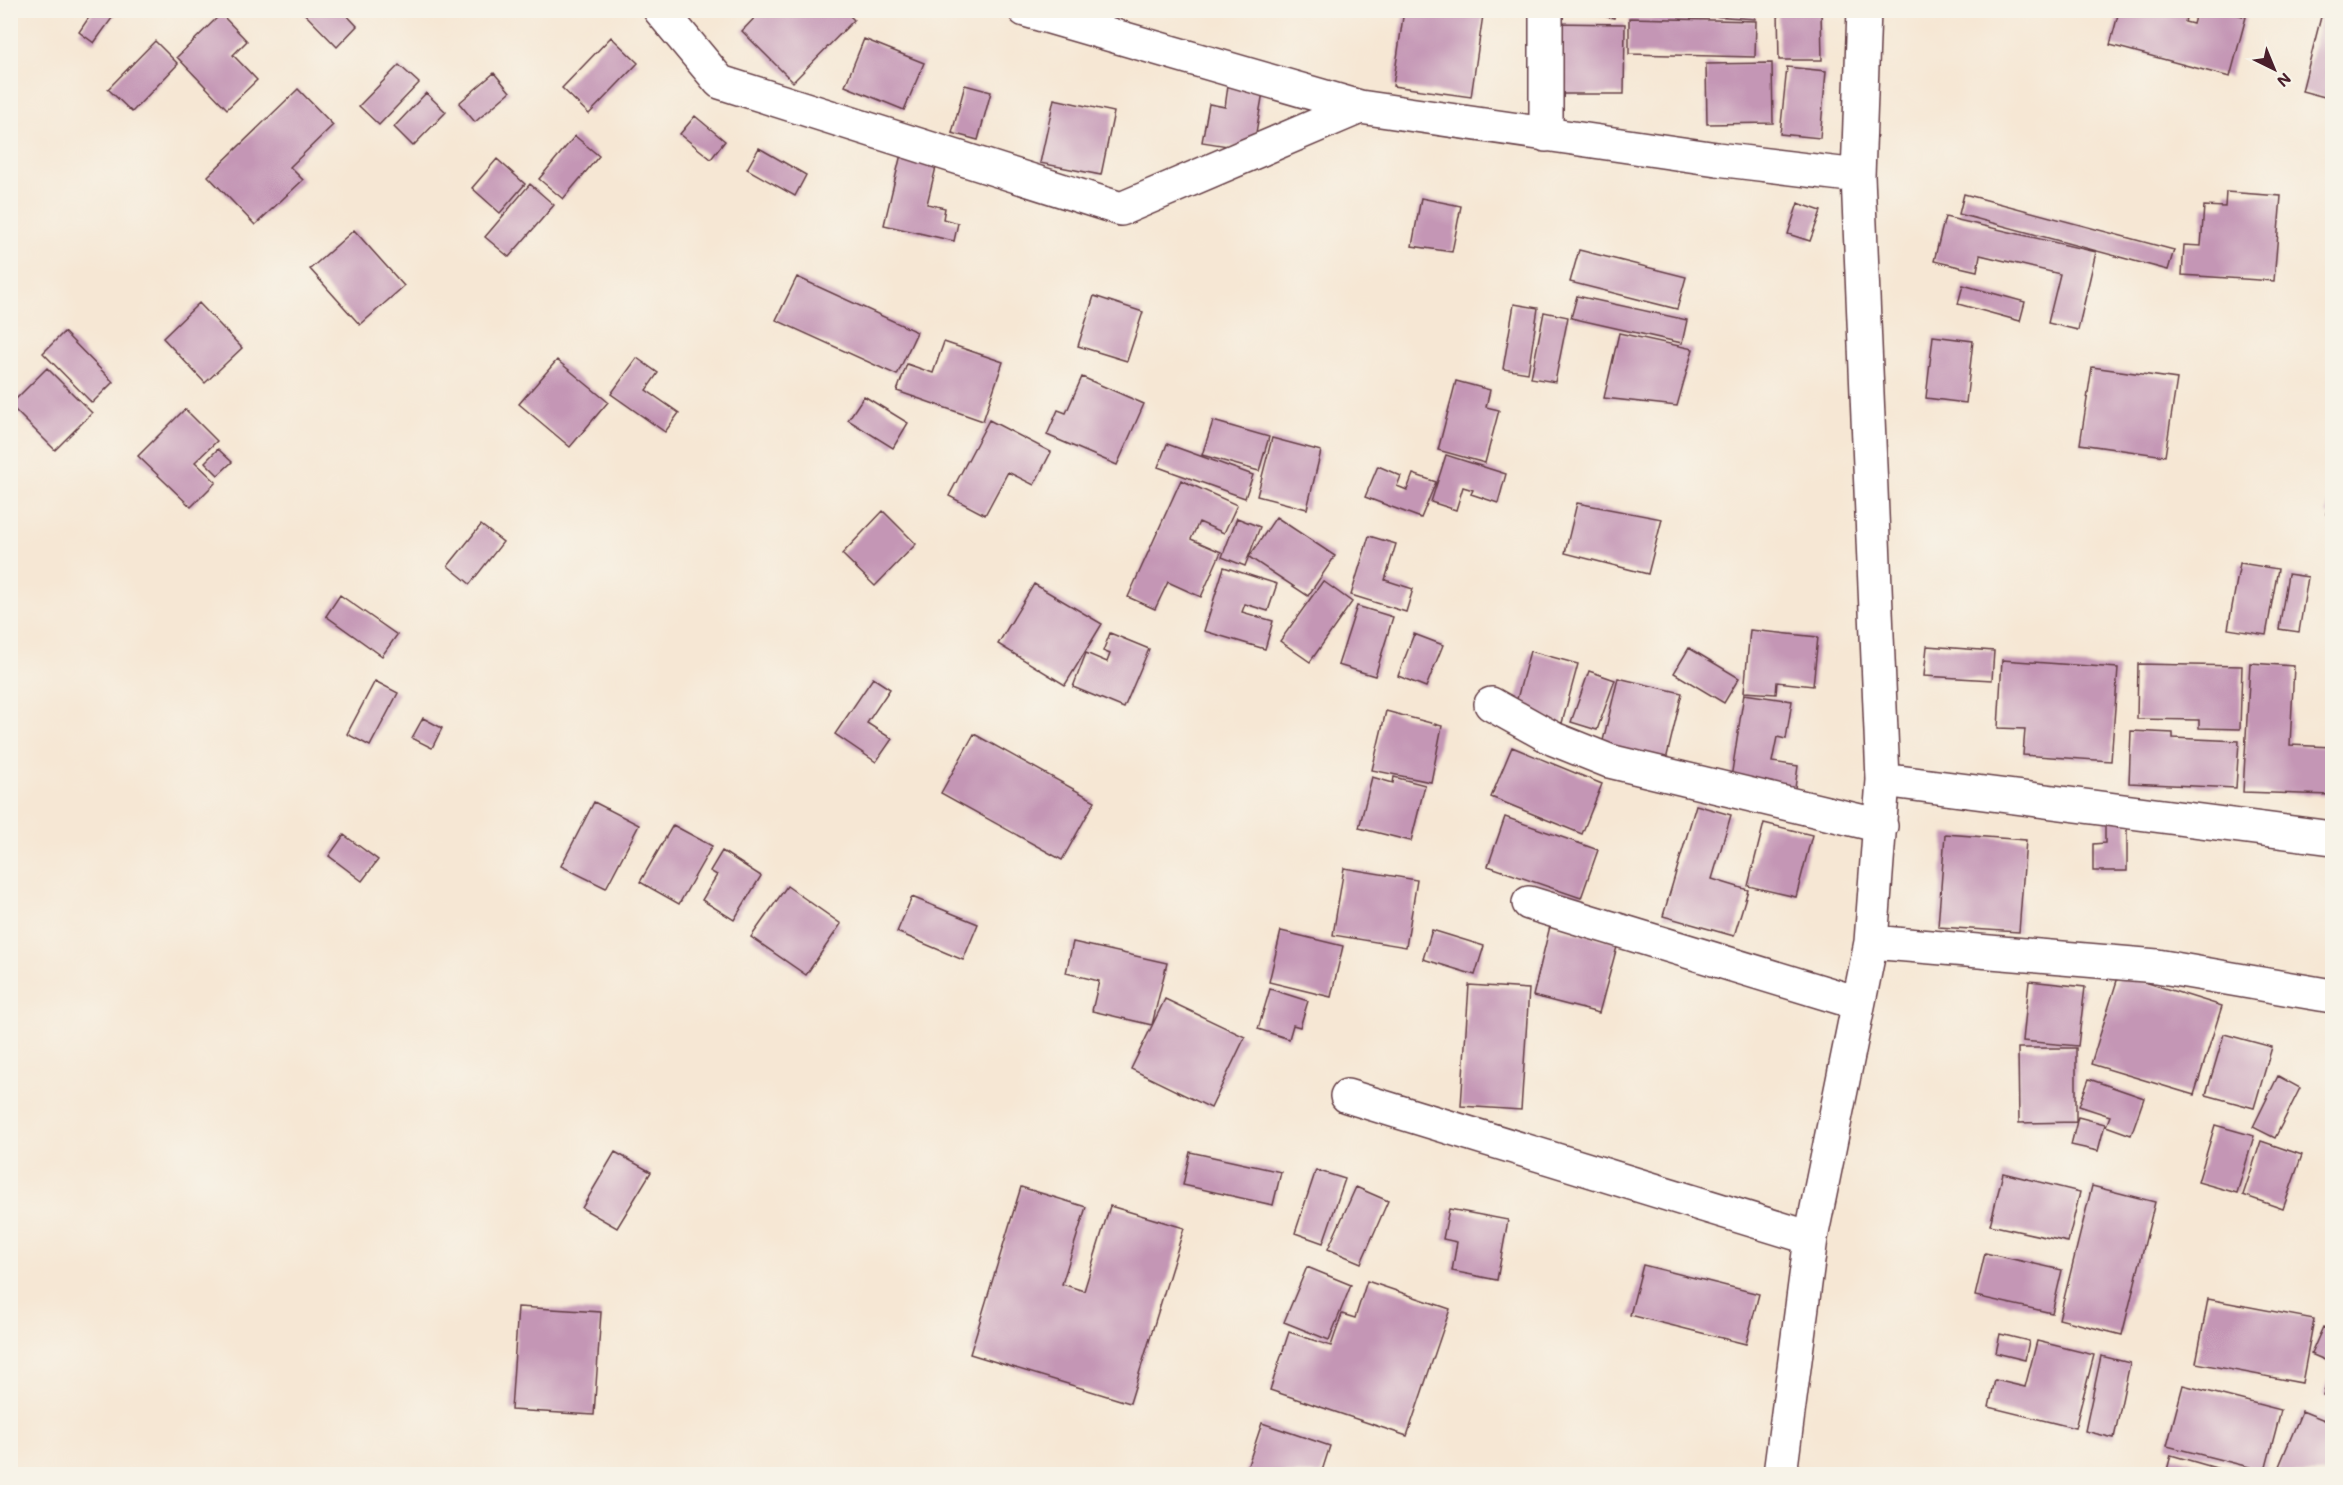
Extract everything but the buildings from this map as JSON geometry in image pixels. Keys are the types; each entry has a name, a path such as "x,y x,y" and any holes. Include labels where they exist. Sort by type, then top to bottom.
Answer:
{"street":[{"path":"660,10 720,82 1121,209 1360,107"},
{"path":"1025,10 1360,107 1717,159 1858,176"},
{"path":"1546,10 1546,135"},
{"path":"1780,1474 1811,1238 1871,942 1881,826 1883,780 1858,176 1864,10"},
{"path":"1491,704 1554,739 1609,760 1881,826"},
{"path":"1883,780 2164,803 2332,836"},
{"path":"1529,903 1858,1003"},
{"path":"1871,942 2157,966 2332,996"},
{"path":"1347,1096 1811,1238"}]}
